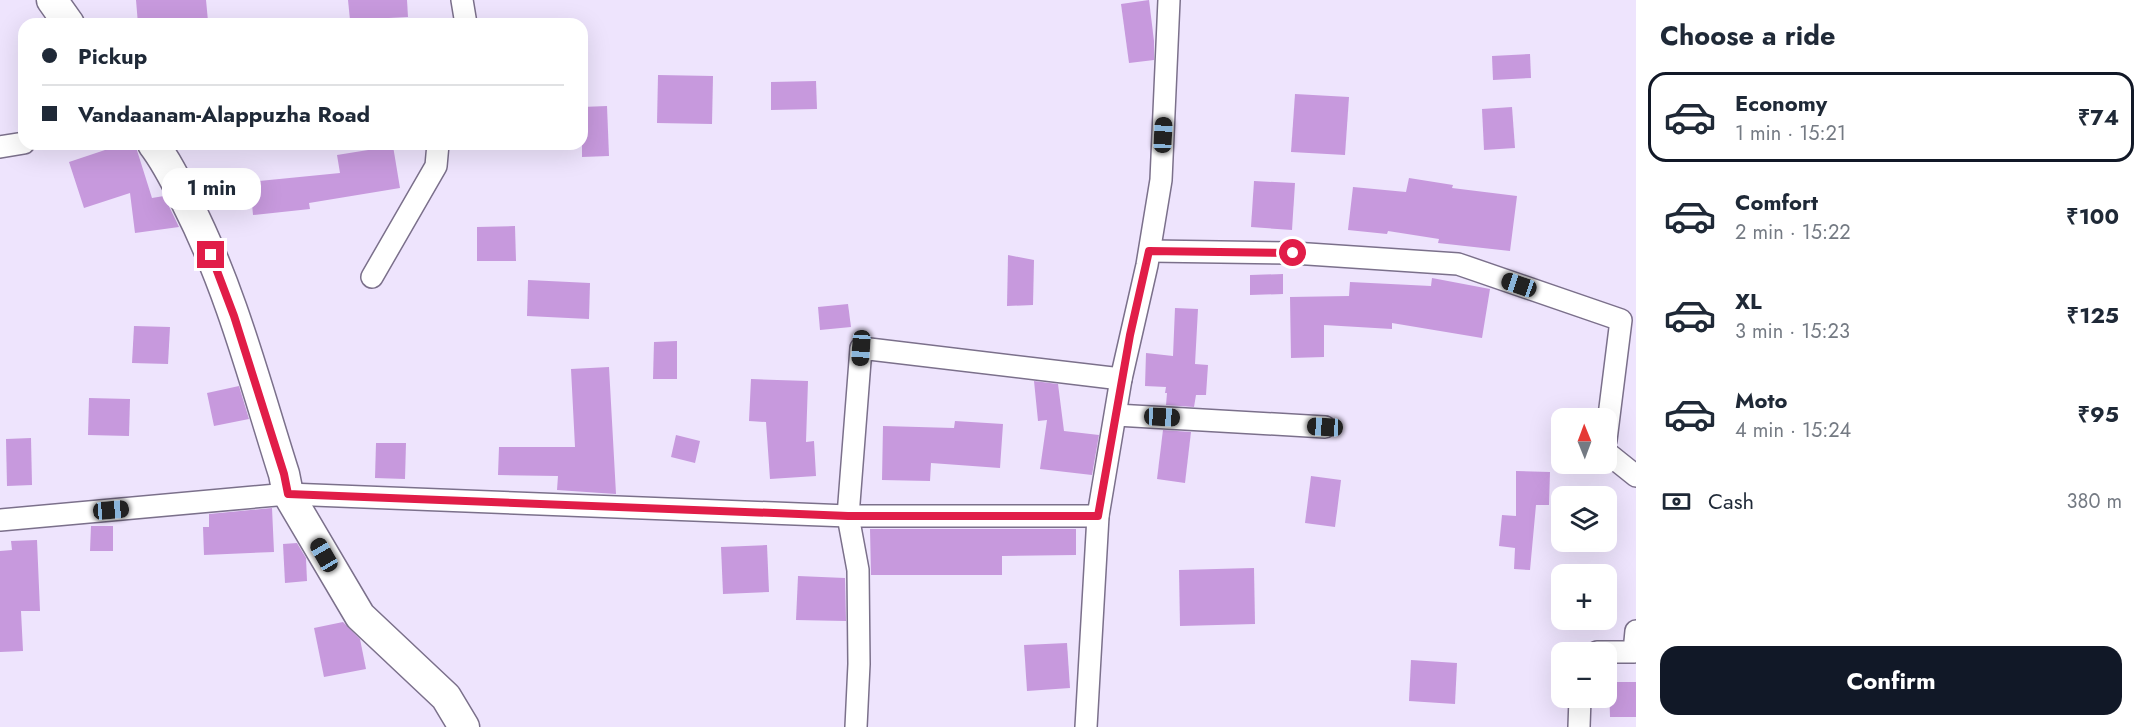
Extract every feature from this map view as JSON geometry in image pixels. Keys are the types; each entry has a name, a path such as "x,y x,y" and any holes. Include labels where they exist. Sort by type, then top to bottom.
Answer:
{"main road":[{"path":"53,0 65,18"},
{"path":"158,150 203,234 234,316 284,474 288,494 360,616 446,697 464,727"}],"street":[{"path":"462,0 465,18"},
{"path":"1086,727 1098,516 1121,379 1149,251 1161,180 1169,0"},
{"path":"0,147 18,144"},
{"path":"372,277 436,166 437,150"},
{"path":"1149,251 1293,253 1458,264 1621,320 1610,408"},
{"path":"856,727 859,664 858,570 848,516 861,348 1121,379"},
{"path":"1116,415 1325,427"},
{"path":"1617,461 1636,476"},
{"path":"0,520 288,494 848,516 1098,516"},
{"path":"1617,652 1634,652 1636,631"},
{"path":"1579,727 1580,708"}],"building":[{"path":"136,0 206,0 208,18 138,18"},
{"path":"348,0 407,0 408,17 350,18"},
{"path":"1149,0 1154,60 1129,63 1121,4"},
{"path":"1530,54 1531,78 1493,80 1492,56"},
{"path":"658,75 713,76 712,124 657,123"},
{"path":"816,81 817,109 771,110 771,82"},
{"path":"1295,94 1349,97 1345,155 1291,152"},
{"path":"607,106 609,156 582,157 582,150 588,150 588,107"},
{"path":"1512,107 1515,148 1484,150 1482,109"},
{"path":"105,150 137,150 152,198 164,196 179,227 135,233 130,193 84,208 69,162"},
{"path":"368,150 394,150 400,188 309,203 310,209 253,215 250,182 340,173 337,155"},
{"path":"1409,178 1453,185 1452,188 1517,196 1510,251 1438,243 1439,239 1388,231 1387,234 1348,230 1353,187 1406,192"},
{"path":"1254,181 1295,183 1292,230 1251,227"},
{"path":"515,226 516,261 477,261 477,227"},
{"path":"1008,255 1034,260 1033,305 1007,306"},
{"path":"1283,274 1283,294 1250,295 1250,275"},
{"path":"1432,278 1490,289 1482,338 1392,323 1392,329 1324,325 1324,357 1291,358 1290,297 1349,296 1350,282 1431,286"},
{"path":"528,280 590,283 589,319 527,316"},
{"path":"848,304 851,327 820,330 818,307"},
{"path":"1175,308 1198,309 1195,364 1208,365 1206,395 1196,395 1194,407 1166,405 1166,387 1145,386 1146,353 1173,356"},
{"path":"134,326 170,327 168,364 132,363"},
{"path":"677,341 677,379 653,379 654,342"},
{"path":"609,367 616,494 557,490 558,476 498,475 499,447 575,447 571,369"},
{"path":"751,379 808,381 806,442 814,441 816,476 770,479 766,422 749,421"},
{"path":"1034,381 1058,384 1064,431 1099,435 1092,475 1040,469 1047,420 1038,421"},
{"path":"239,386 249,419 214,426 207,393"},
{"path":"89,398 130,399 129,436 88,435"},
{"path":"955,421 1003,424 1000,468 931,463 930,481 882,480 883,426 954,428"},
{"path":"1163,430 1191,432 1185,483 1157,479"},
{"path":"676,435 700,441 695,463 671,457"},
{"path":"31,438 32,485 7,486 6,439"},
{"path":"376,443 406,443 405,479 375,478"},
{"path":"1516,471 1550,472 1549,505 1536,505 1530,570 1514,569 1515,548 1499,546 1502,515 1516,516"},
{"path":"1311,476 1341,480 1335,527 1305,523"},
{"path":"272,508 274,552 204,555 203,527 209,527 209,514"},
{"path":"91,526 113,526 113,551 90,551"},
{"path":"870,529 1076,529 1076,555 1002,556 1002,575 871,575"},
{"path":"37,540 40,611 21,611 23,651 0,652 0,551 12,550 11,541"},
{"path":"297,543 306,558 307,581 285,583 283,544"},
{"path":"767,545 769,592 723,594 721,547"},
{"path":"1254,568 1255,624 1180,626 1179,570"},
{"path":"798,576 845,578 846,621 796,620"},
{"path":"343,622 360,639 366,669 324,677 314,628"},
{"path":"1067,643 1070,688 1027,691 1024,645"},
{"path":"1411,660 1457,663 1455,704 1409,701"},
{"path":"1617,682 1636,682 1636,717 1610,717 1610,708 1617,708"}],"route":[{"path":"211,255 234,316 284,474 288,494 848,516 1098,516 1121,379 1149,251 1293,253"}]}
